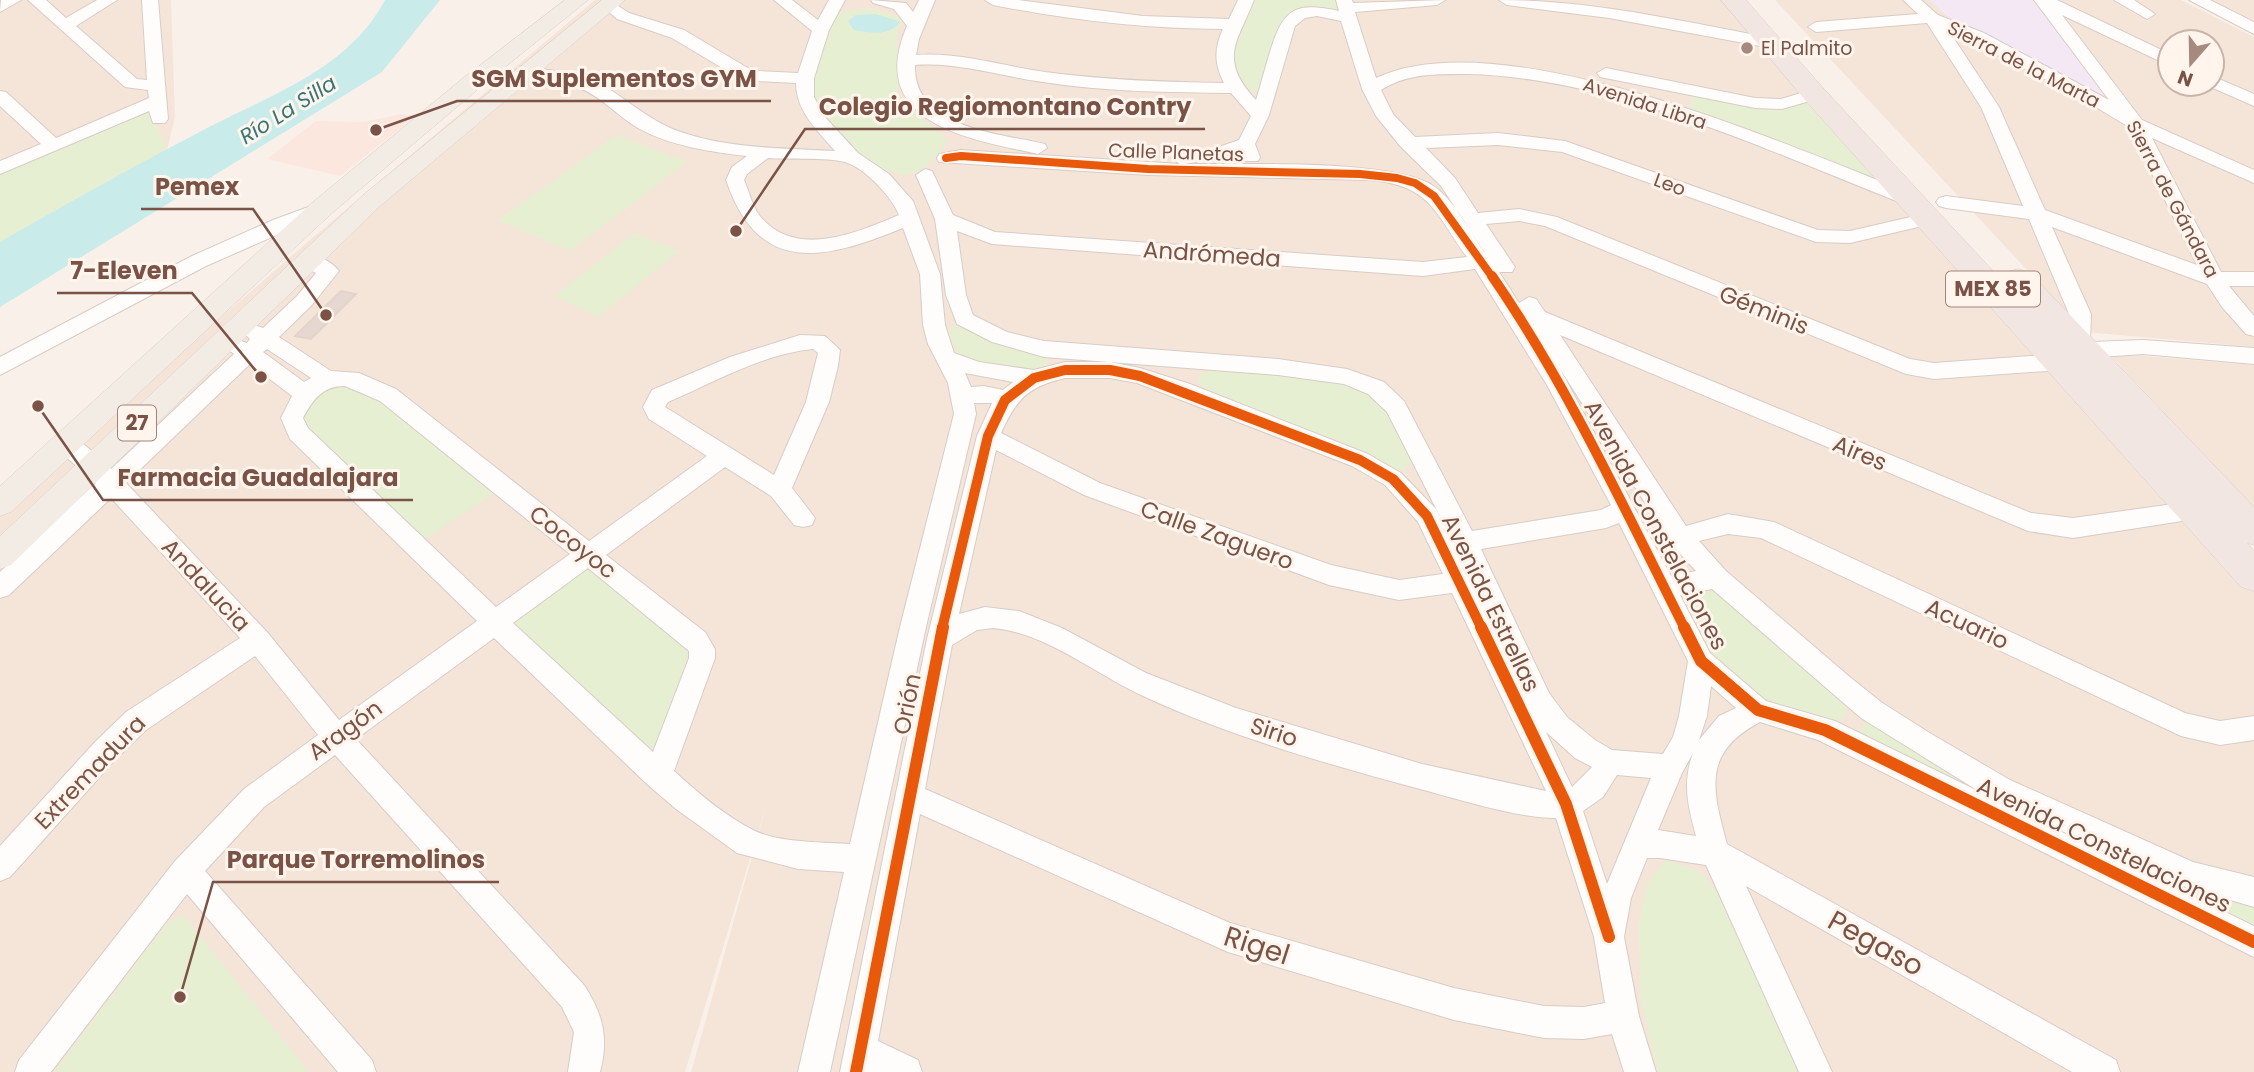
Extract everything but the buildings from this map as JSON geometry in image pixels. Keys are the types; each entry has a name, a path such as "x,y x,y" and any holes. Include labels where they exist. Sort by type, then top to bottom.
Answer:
{"highway":[{"name":"MEX 85","path":"1733,0 1814,94 2254,531"},
{"name":"MEX 85","path":"1760,0 1929,207"},
{"name":"MEX 85","path":"2075,352 2194,510 2254,576"}],"main road":[{"name":"27","path":"0,504 348,185 470,84 578,0"},
{"name":"27","path":"0,555 102,474 245,340 309,260 371,201 612,2"},
{"path":"348,185 364,192 371,201"}],"street":[{"path":"0,7 13,0"},
{"path":"36,0 131,83 145,86 158,101"},
{"path":"65,25 109,0"},
{"path":"149,0 158,101"},
{"path":"782,0 821,30"},
{"path":"612,2 623,16 678,34 740,71 755,76 805,78 821,30 835,5 870,0"},
{"path":"879,0 900,6 914,24"},
{"path":"927,0 914,24 905,61 943,58 1042,77 1127,86 1233,88"},
{"path":"993,0 1062,14 1125,22 1234,24"},
{"path":"1246,0 1226,41 1223,57 1233,88 1260,115"},
{"path":"1261,172 1246,144 1260,115 1287,25 1293,18 1317,11 1437,0"},
{"path":"1507,0 1609,13 1771,43"},
{"name":"Sierra de la Marta","path":"1910,0 1932,18 2003,49 2075,87 2136,124 2254,177"},
{"path":"2043,0 2156,54"},
{"name":"Sierra de Gándara","path":"2043,0 2136,124 2214,278 2229,302 2254,329"},
{"path":"2122,0 2147,14"},
{"path":"2197,0 2254,29"},
{"name":"Avenida Constelaciones","path":"1347,8 1357,51 1371,89 1385,116 1448,182 1475,219 1680,537 1717,578 1842,686 1909,735 2000,789 2190,874 2254,892"},
{"path":"1816,27 1932,18 1990,107 2080,314 2075,352"},
{"name":"Avenida Libra","path":"1357,51 1379,61 1391,63 1476,59 1532,61 1771,104 1795,101 1814,94"},
{"name":"Calle Planetas","path":"905,61 913,98 927,113 954,129 1044,149 1150,159 1191,159 1246,144"},
{"name":"Avenida Libra","path":"1371,89 1393,75 1418,71 1514,70 1585,83 1676,112 1929,207"},
{"path":"523,73 557,75 577,80 595,88 635,119 680,138 763,153 851,157"},
{"name":"Orión","path":"805,78 805,97 817,118 851,157 882,178 906,209 930,274 934,325 944,357 959,383 965,414 913,627 814,1072"},
{"path":"2226,88 2254,101"},
{"path":"1676,112 1686,105 1688,100 1685,93 1677,89"},
{"path":"0,96 54,145"},
{"path":"0,168 158,101"},
{"path":"763,153 739,171 735,180 754,223 776,240 791,245 837,244 860,238 906,209 916,193 928,183 958,139 954,129"},
{"name":"Leo","path":"1416,150 1498,139 1564,146 1816,236 1850,237 1929,207"},
{"path":"1405,180 1416,150"},
{"name":"Calle Planetas","path":"946,158 961,156 1148,169 1347,173 1405,180"},
{"path":"882,178 928,183"},
{"name":"Avenida Constelaciones","path":"1405,180 1431,193 1483,261 1588,438 1701,661 1758,710 1825,730 2254,942"},
{"path":"928,183 945,219 956,295 964,319 934,325"},
{"path":"1929,207 1982,205 2036,214 2214,278 2254,279"},
{"path":"0,367 223,249 274,225 322,208"},
{"name":"Géminis","path":"1475,219 1519,215 1550,222 1906,366 1934,371 2075,352 2143,347 2254,356"},
{"name":"Andrómeda","path":"945,219 992,238 1423,269 1483,261"},
{"name":"Aires","path":"1537,317 2028,522 2073,528 2194,510"},
{"name":"Avenida Estrellas","path":"964,319 1000,337 1043,366 1110,370 1140,376 1360,460 1393,479 1427,516 1566,804 1609,937 1623,1016 1640,1072"},
{"path":"245,340 326,378"},
{"path":"245,340 303,393"},
{"path":"779,490 812,413 829,361 829,350 817,341 794,344 660,396 654,407 657,414 779,490 803,518"},
{"name":"Avenida Estrellas","path":"944,357 976,369 1202,360 1278,367 1364,382 1387,397 1396,407 1465,542 1539,701 1569,738 1608,762"},
{"path":"1182,390 1192,369 1202,360"},
{"name":"Orión","path":"857,1061 940,639 988,436 1005,400 1043,366"},
{"name":"Cocoyoc","path":"326,378 347,377 365,381 388,395 696,640 702,649 702,658 658,776"},
{"path":"326,378 303,393 292,418 298,432 658,776 686,800 747,843 799,855 862,859"},
{"path":"962,399 976,393 986,393 1005,400"},
{"name":"Calle Zaguero","path":"988,436 1092,489 1329,575 1399,590 1458,582"},
{"name":"Andalucia","path":"66,444 102,474 258,640 335,736 573,996 588,1019 592,1045 584,1072"},
{"name":"Aragón","path":"31,1072 186,871 254,798 335,736 723,456"},
{"path":"1393,479 1424,463"},
{"path":"0,588 102,474"},
{"path":"1465,542 1606,519 1625,509"},
{"name":"Acuario","path":"1680,537 1728,524 1765,529 2181,724 2220,733 2254,728"},
{"path":"1665,587 1717,578"},
{"name":"Sirio","path":"940,639 967,620 986,616 1006,618 1038,630 1139,682 1265,730 1472,790 1550,805 1566,804"},
{"name":"Extremadura","path":"0,867 104,751 136,721 258,640"},
{"name":"Avenida Estrellas","path":"1609,937 1616,898 1670,767 1685,741 1693,716 1701,661"},
{"path":"1825,730 1848,720 1852,705 1842,686"},
{"path":"1758,710 1729,725 1707,750 1701,769 1701,801 1715,853 1816,1072"},
{"path":"1566,804 1597,786 1604,776 1608,762 1670,767"},
{"name":"Rigel","path":"911,796 1228,937 1253,945 1354,976 1499,1014 1564,1023 1584,1023 1623,1016"},
{"name":"Pegaso","path":"1638,845 1670,845 1715,853 2104,1072"},
{"path":"186,871 360,1072"},
{"path":"857,1061 906,1072"}],"shaded area":[{"path":"0,0 171,0 175,117 167,150 0,243"},
{"path":"595,0 1743,0 2254,557 2254,1072 691,1072 767,803 685,1072 0,1072 0,516 133,394 304,245"},
{"path":"1775,0 2181,0 2254,37 2254,347 2085,332"},
{"path":"1929,0 2032,0 2115,104 1948,17"},
{"path":"2211,0 2254,0 2254,21"},
{"path":"401,114 416,116 340,176 267,159 316,121 363,122"},
{"path":"2108,353 2254,365 2254,508"}],"green space":[{"path":"1254,0 1339,0 1347,15 1333,11 1289,17 1255,95 1232,70 1228,57"},
{"path":"871,8 902,18 897,34 898,97 948,141 926,166 908,174 894,173 863,156 812,108 810,83 830,14"},
{"path":"1688,93 1769,109 1782,108 1806,100 1879,181 1685,110 1693,102"},
{"path":"145,112 152,113 167,150 0,243 0,173"},
{"path":"617,135 687,162 570,251 498,220"},
{"path":"634,233 679,251 599,317 555,296"},
{"path":"964,324 1005,347 1042,355 1048,362 1044,372 1000,370 974,363 954,346 948,332 954,325"},
{"path":"1211,370 1349,382 1376,392 1415,459 1412,464 1397,473 1204,392 1198,381 1200,375"},
{"path":"347,377 503,487 415,546 298,433 297,407"},
{"path":"589,555 702,649 658,776 495,623"},
{"path":"1713,584 1846,703 1845,716 1834,725 1779,714 1714,666 1677,596"},
{"path":"1864,716 2054,824 2152,871 2254,908 2254,943 1854,734 1863,727"},
{"path":"1665,860 1699,871 1725,902 1807,1072 1658,1072 1641,1000 1639,926 1646,886"},
{"path":"184,916 309,1072 54,1072 168,922"}],"water":[{"name":"Río La Silla","path":"385,0 440,0 382,72 0,307 0,242 78,197 308,76 352,44 370,24"},
{"path":"876,14 901,22 890,30 874,33 854,30 848,21 856,15"}],"cycle path":[{"path":"946,158 961,156 1148,169 1369,174 1415,183 1439,202 1532,340 1608,476 1701,661 1758,710 1825,730 2254,942"},
{"path":"856,1072 940,639 988,436 1005,400 1034,378 1065,370 1110,370 1140,376 1360,460 1393,479 1427,516 1566,804 1609,937"}],"place":[{"name":"El Palmito","path":"1747,48"},
{"name":"SGM Suplementos GYM","path":"376,130"},
{"name":"Colegio Regiomontano Contry","path":"736,231"},
{"name":"Pemex","path":"326,315"},
{"name":"7-Eleven","path":"261,377"},
{"name":"Farmacia Guadalajara","path":"38,406"},
{"name":"Parque Torremolinos","path":"180,997"}]}
